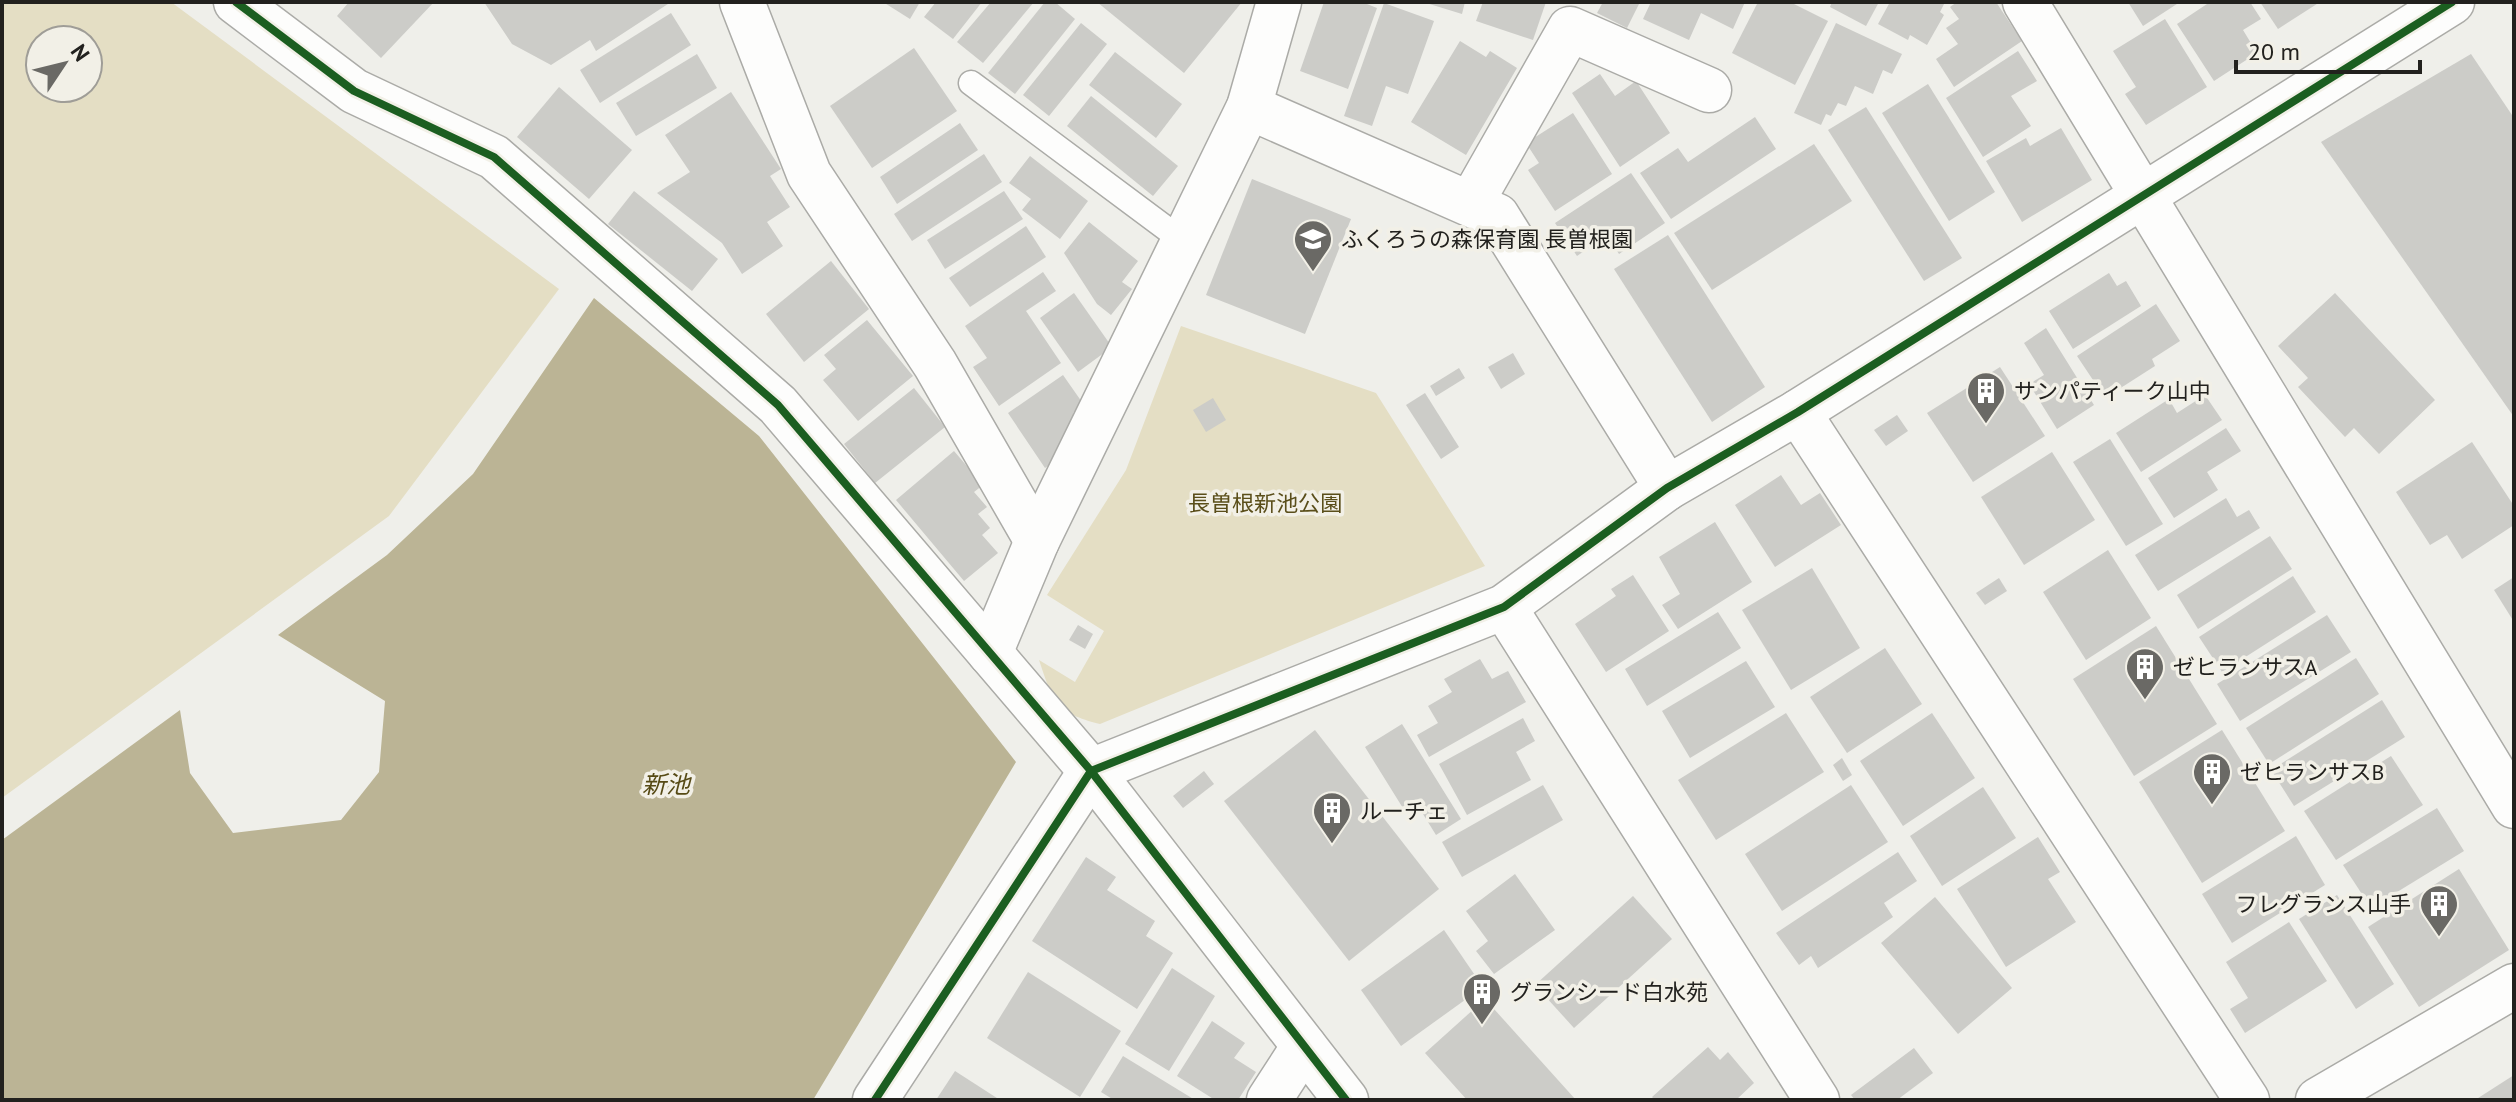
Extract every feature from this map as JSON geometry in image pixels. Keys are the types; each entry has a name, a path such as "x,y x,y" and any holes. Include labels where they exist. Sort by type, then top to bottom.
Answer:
{"street":[{"path":"236,2 354,91 494,157 778,405 1091,771 1346,1100"},
{"path":"742,2 809,174 935,364 1037,541"},
{"path":"990,653 1037,541 1249,107 1279,2"},
{"path":"2025,2 2514,806"},
{"path":"875,1100 1091,771 1504,607 1667,488 1798,412 2452,2"},
{"path":"1471,203 1570,29 1709,90"},
{"path":"1249,107 1497,216 1667,488"},
{"path":"1798,412 2247,1100"},
{"path":"1504,607 1817,1100"},
{"path":"2318,1100 2514,986"},
{"path":"1269,1100 1304,1046"}],"lane":[{"path":"971,83 1183,241"}],"green space":[{"path":"2,2 171,2 559,289 389,516 2,798"},
{"name":"長曽根新池公園","path":"1181,326 1376,393 1485,566 1100,724 1074,715 1058,704 1039,660 1075,682 1104,631 1047,595 1126,470"}],"water":[{"name":"新池","path":"594,298 759,436 1016,762 813,1100 2,1100 2,840 180,710 190,773 233,833 341,820 379,772 385,701 278,635 387,555 473,474"}],"building":[{"path":"349,2 434,2 381,58 337,16"},
{"path":"484,2 671,2 596,51 590,40 551,65 512,44"},
{"path":"883,2 920,2 910,19"},
{"path":"936,2 982,2 953,39 924,17"},
{"path":"991,2 1034,2 983,63 957,42"},
{"path":"1045,2 1055,2 1075,19 1015,94 988,73"},
{"path":"1097,2 1242,2 1184,73"},
{"path":"1324,2 1362,2 1377,8 1348,89 1300,71"},
{"path":"1423,2 1465,2 1462,14"},
{"path":"1483,2 1546,2 1533,40 1476,21"},
{"path":"1603,2 1640,2 1627,28 1597,13"},
{"path":"1651,2 1745,2 1733,29 1701,13 1689,40 1643,19"},
{"path":"1758,2 1790,2 1828,21 1795,85 1732,53"},
{"path":"1832,2 1879,2 1866,26 1830,7"},
{"path":"1890,2 1945,2 1940,12 1944,15 1927,45 1910,35 1908,40 1878,24"},
{"path":"1957,2 1996,2 2022,41 1954,87 1936,59 1958,44 1946,28 1959,19 1950,7"},
{"path":"2128,2 2180,2 2143,26"},
{"path":"2210,2 2250,2 2261,19 2243,30 2257,53 2214,81 2177,24"},
{"path":"2260,2 2320,2 2278,29"},
{"path":"1384,3 1434,21 1408,94 1386,86 1372,126 1344,116"},
{"path":"671,13 691,45 600,103 580,70"},
{"path":"2165,19 2207,87 2146,125 2125,94 2136,87 2113,51"},
{"path":"1081,23 1107,44 1049,116 1023,95"},
{"path":"1836,23 1902,54 1892,74 1883,70 1873,94 1855,86 1846,106 1838,103 1831,116 1826,114 1821,125 1794,113"},
{"path":"1460,41 1486,57 1490,51 1517,68 1466,155 1411,122"},
{"path":"914,48 957,111 872,168 830,106"},
{"path":"2018,51 2037,81 2011,96 2031,126 1983,157 1946,98"},
{"path":"1115,52 1182,104 1156,138 1089,85"},
{"path":"697,54 717,88 636,136 616,103"},
{"path":"2471,54 2514,118 2514,417 2321,142"},
{"path":"1600,74 1615,96 1636,81 1670,133 1620,167 1572,93"},
{"path":"1928,84 1995,192 1949,221 1882,113"},
{"path":"559,87 632,150 589,199 517,137"},
{"path":"731,92 781,169 770,176 790,207 767,222 783,246 742,274 722,243 657,193 690,172 665,135"},
{"path":"1091,96 1178,166 1153,196 1067,126"},
{"path":"1866,107 1962,258 1924,281 1828,130"},
{"path":"1573,113 1612,174 1555,211 1528,170 1539,163 1526,143"},
{"path":"1755,117 1776,149 1671,219 1640,173 1678,148 1688,162"},
{"path":"960,123 978,150 897,204 880,177"},
{"path":"2061,128 2092,180 2022,222 1986,161 2026,138 2030,146"},
{"path":"1814,144 1852,201 1712,290 1674,233"},
{"path":"984,154 1002,182 912,241 894,214"},
{"path":"1030,156 1088,201 1060,239 1022,210 1031,199 1009,183"},
{"path":"1631,173 1665,223 1619,254 1607,235 1577,256 1555,223"},
{"path":"1252,179 1351,219 1305,334 1206,295"},
{"path":"634,191 718,259 692,291 608,224"},
{"path":"1004,191 1023,219 945,269 927,240"},
{"path":"1089,222 1138,261 1122,282 1132,289 1111,315 1097,304 1064,253"},
{"path":"1026,226 1046,257 970,307 949,278"},
{"path":"1668,235 1765,387 1712,422 1614,269"},
{"path":"831,261 869,309 804,362 766,314"},
{"path":"1043,272 1056,291 1026,311 1061,363 999,406 973,367 987,358 965,326"},
{"path":"2109,273 2117,286 2126,281 2141,306 2073,349 2049,311"},
{"path":"1074,293 1112,347 1078,372 1040,318"},
{"path":"2335,293 2435,400 2379,454 2354,428 2345,437 2298,387 2308,378 2278,346"},
{"path":"2156,304 2180,341 2152,359 2155,366 2105,398 2077,356"},
{"path":"867,320 913,376 858,421 823,380 836,369 824,355"},
{"path":"2046,328 2094,405 2057,429 2029,384 2044,375 2024,343"},
{"path":"1513,353 1525,374 1501,389 1488,367"},
{"name":"サンパティーク山中","path":"2000,367 2045,436 1973,482 1927,413"},
{"path":"1459,368 1465,378 1436,396 1430,386"},
{"path":"1063,375 1084,405 1073,413 1081,426 1060,441 1068,452 1045,468 1008,413"},
{"path":"914,388 945,427 875,483 844,444"},
{"path":"1425,393 1459,447 1441,459 1406,405"},
{"path":"2205,395 2222,420 2141,472 2116,433 2169,399 2177,413"},
{"path":"1213,398 1226,420 1206,432 1193,410"},
{"path":"1897,415 1908,431 1886,446 1874,430"},
{"path":"2226,428 2241,451 2207,472 2218,490 2174,518 2148,478"},
{"path":"2110,439 2163,524 2126,546 2073,462"},
{"path":"2472,442 2514,506 2514,525 2462,559 2447,535 2430,545 2396,492"},
{"path":"954,451 983,485 974,492 987,507 978,514 990,528 982,535 998,553 964,581 896,500"},
{"path":"2052,452 2095,520 2024,565 1981,497"},
{"path":"1781,475 1801,505 1820,493 1841,525 1775,567 1735,505"},
{"path":"2226,498 2237,517 2249,510 2260,528 2158,591 2135,555"},
{"path":"1715,522 1752,582 1678,629 1662,605 1680,594 1659,557"},
{"path":"2270,536 2292,569 2198,629 2177,595"},
{"path":"2108,550 2151,618 2086,660 2043,592"},
{"path":"1812,568 1860,648 1791,690 1742,610"},
{"path":"1633,575 1669,631 1606,672 1575,624 1616,596 1611,589"},
{"path":"2293,576 2316,612 2222,672 2199,637"},
{"path":"2514,577 2514,622 2494,590"},
{"path":"1999,578 2007,591 1985,605 1976,593"},
{"path":"1718,612 1741,648 1647,706 1625,669"},
{"path":"2327,615 2351,652 2240,721 2217,684"},
{"path":"1078,625 1093,634 1085,649 1069,640"},
{"name":"ゼヒランサスA","path":"2156,626 2217,724 2134,776 2073,679"},
{"path":"1885,648 1922,704 1847,753 1810,697"},
{"path":"2356,658 2379,694 2269,764 2246,728"},
{"path":"1480,659 1492,679 1508,671 1526,702 1429,757 1417,735 1438,723 1428,706 1452,692 1444,679"},
{"path":"1746,661 1775,707 1690,758 1662,711"},
{"path":"2382,700 2405,737 2294,806 2271,770"},
{"path":"1786,713 1824,772 1716,840 1678,780"},
{"path":"1932,713 1975,778 1903,826 1860,761"},
{"path":"1523,718 1535,741 1516,752 1531,780 1467,815 1439,764"},
{"path":"1402,724 1461,819 1436,835 1418,806 1406,813 1365,747"},
{"name":"ルーチェ","path":"1315,730 1439,889 1349,961 1224,801"},
{"name":"ゼヒランサスB","path":"2222,730 2285,831 2202,883 2139,782"},
{"path":"2391,756 2423,805 2336,860 2304,811"},
{"path":"1842,758 1852,775 1843,781 1833,765"},
{"path":"1204,771 1214,784 1183,808 1173,796"},
{"path":"1543,785 1563,820 1462,877 1442,842"},
{"path":"1851,785 1888,842 1782,911 1745,854"},
{"path":"1983,787 2016,838 1942,886 1910,836"},
{"path":"2437,808 2464,851 2371,908 2343,865"},
{"path":"2296,836 2325,885 2232,943 2202,894"},
{"path":"2038,837 2060,872 2048,879 2076,922 2006,967 1957,889"},
{"path":"1898,852 1917,881 1884,903 1893,917 1818,968 1811,956 1799,965 1776,933"},
{"path":"1086,857 1116,877 1107,890 1155,921 1146,936 1173,953 1137,1009 1032,941"},
{"name":"フレグランス山手","path":"2459,869 2509,950 2419,1007 2368,927"},
{"path":"1515,874 1555,930 1494,974 1476,951 1488,941 1466,911"},
{"path":"2337,895 2394,984 2356,1009 2299,919"},
{"path":"1633,896 1672,939 1574,1028 1535,985"},
{"path":"1935,897 2012,988 1958,1034 1881,943"},
{"path":"2289,922 2327,981 2245,1033 2230,1009 2248,998 2226,962"},
{"path":"1444,930 1483,987 1401,1046 1361,990"},
{"path":"1172,968 1215,996 1169,1071 1125,1044"},
{"path":"1028,972 1121,1031 1080,1097 987,1038"},
{"name":"グランシード白水苑","path":"1485,999 1576,1100 1467,1100 1425,1053"},
{"path":"1212,1021 1245,1043 1234,1058 1256,1072 1238,1100 1215,1100 1177,1076"},
{"path":"1708,1047 1720,1060 1728,1052 1754,1083 1736,1100 1655,1100 1652,1097"},
{"path":"1914,1048 1933,1073 1897,1100 1855,1100 1851,1095"},
{"path":"1123,1056 1195,1100 1114,1100 1101,1092"},
{"path":"955,1071 1000,1100 936,1100"},
{"path":"2514,1075 2514,1100 2475,1100"}],"cycle path":[{"path":"236,2 354,91 494,157 778,405 1091,771 1346,1100"},
{"path":"875,1100 1091,771 1504,607 1667,488 1798,412 2452,2"}],"place":[{"name":"ふくろうの森保育園 長曽根園","path":"1313,273"},
{"name":"サンパティーク山中","path":"1986,425"},
{"name":"ゼヒランサスA","path":"2145,701"},
{"name":"ゼヒランサスB","path":"2212,806"},
{"name":"ルーチェ","path":"1332,845"},
{"name":"フレグランス山手","path":"2439,938"},
{"name":"グランシード白水苑","path":"1482,1026"}]}
